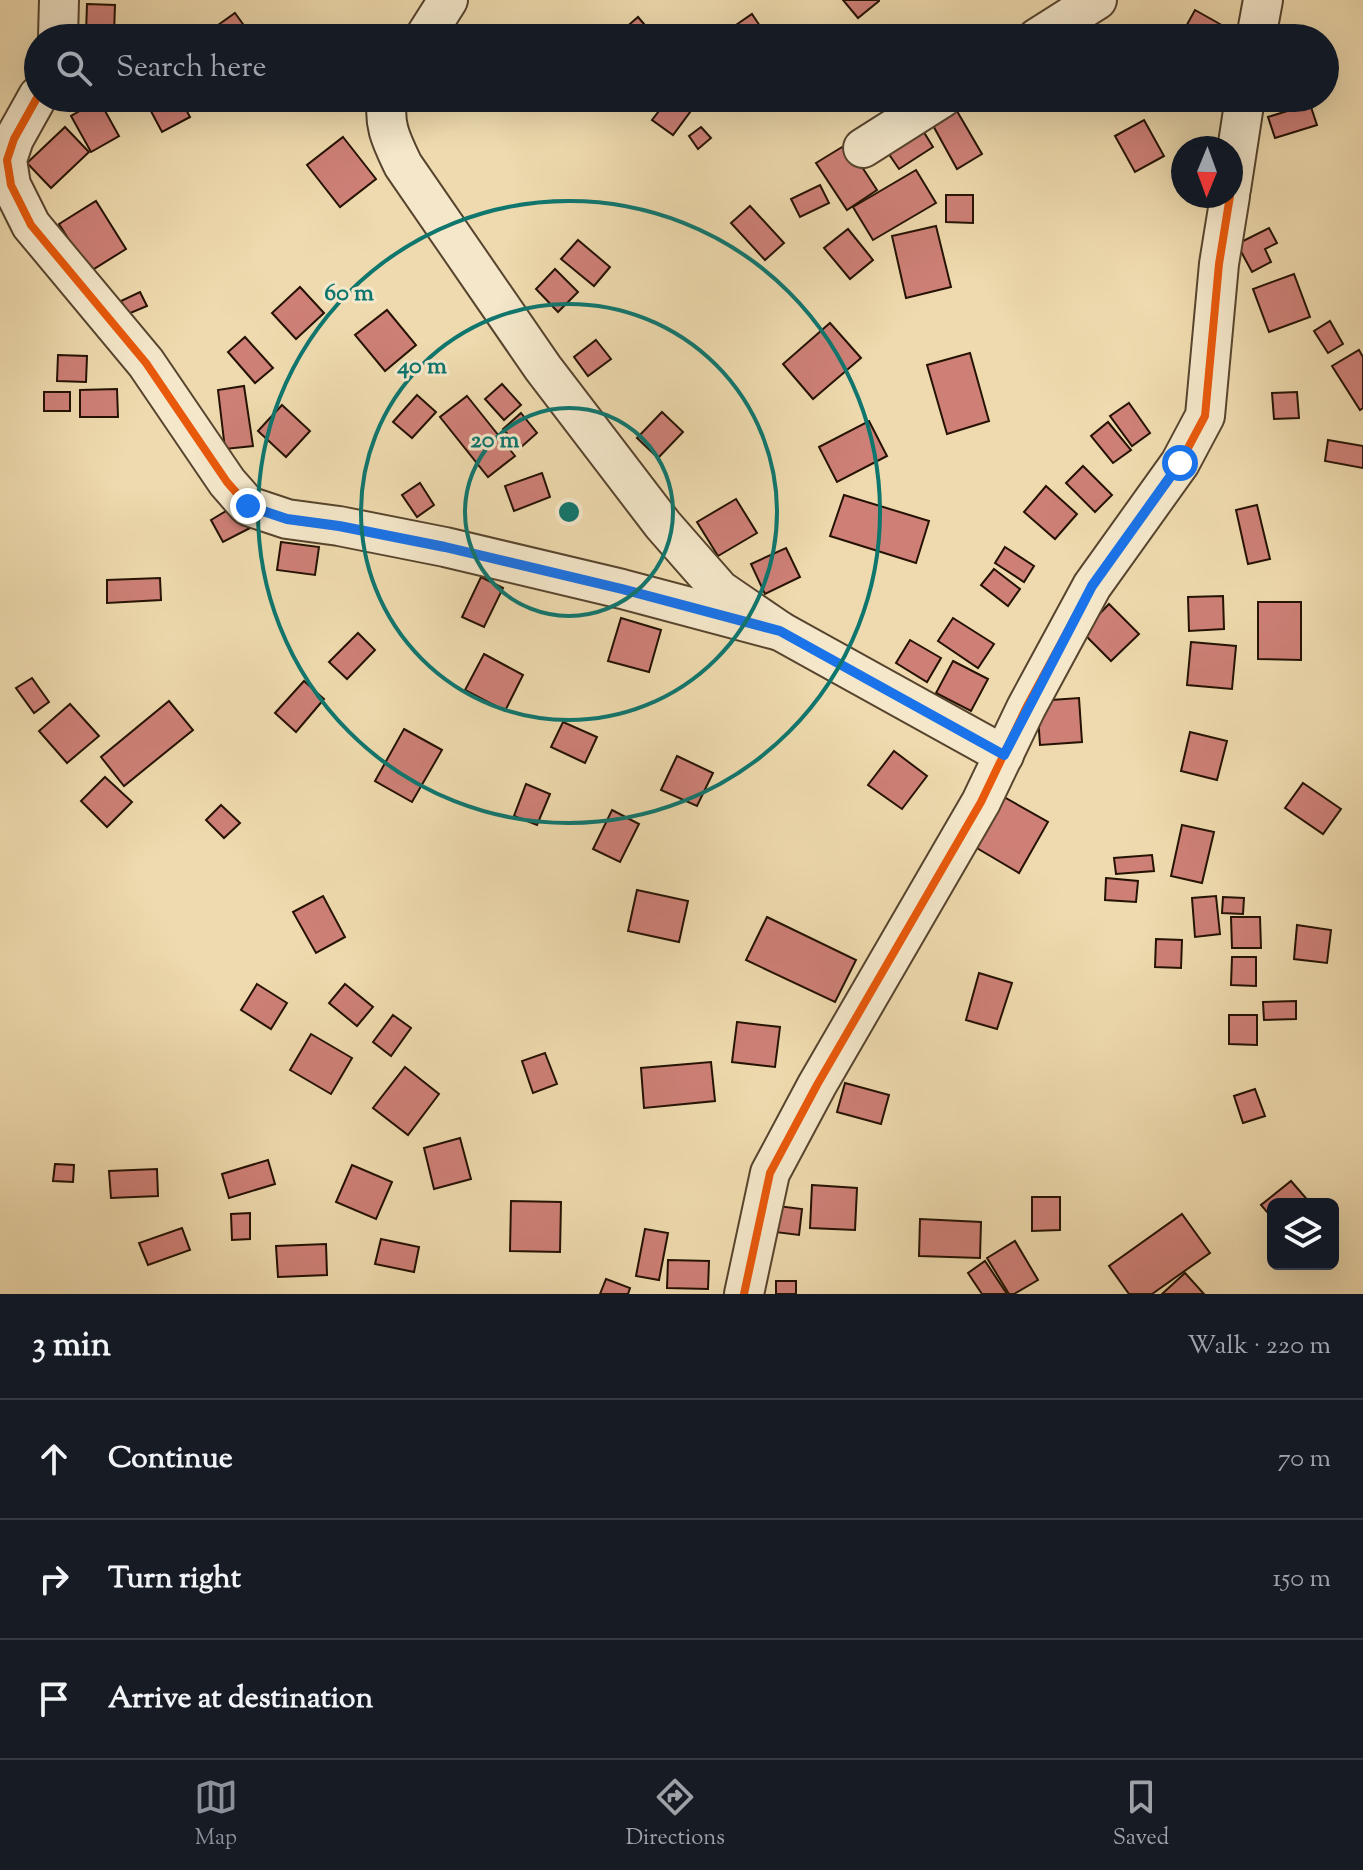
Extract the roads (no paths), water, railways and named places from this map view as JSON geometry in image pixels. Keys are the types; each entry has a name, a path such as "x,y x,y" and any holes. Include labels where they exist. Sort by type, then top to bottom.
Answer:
{"street":[{"path":"58,24 59,0"},
{"path":"433,24 448,0"},
{"path":"1059,24 1097,0"},
{"path":"1259,24 1263,0"},
{"path":"29,112 14,139 7,160 11,185 31,225 146,363 227,482 248,506 287,519 429,544 607,585 780,631"},
{"path":"384,112 390,139 403,165 543,368 663,525 720,590 780,631 1004,755"},
{"path":"863,148 920,112"},
{"path":"1239,136 1243,112"},
{"path":"744,1294 770,1173 817,1085 952,855 1092,586 1180,463 1205,416 1219,264 1228,208"}]}
